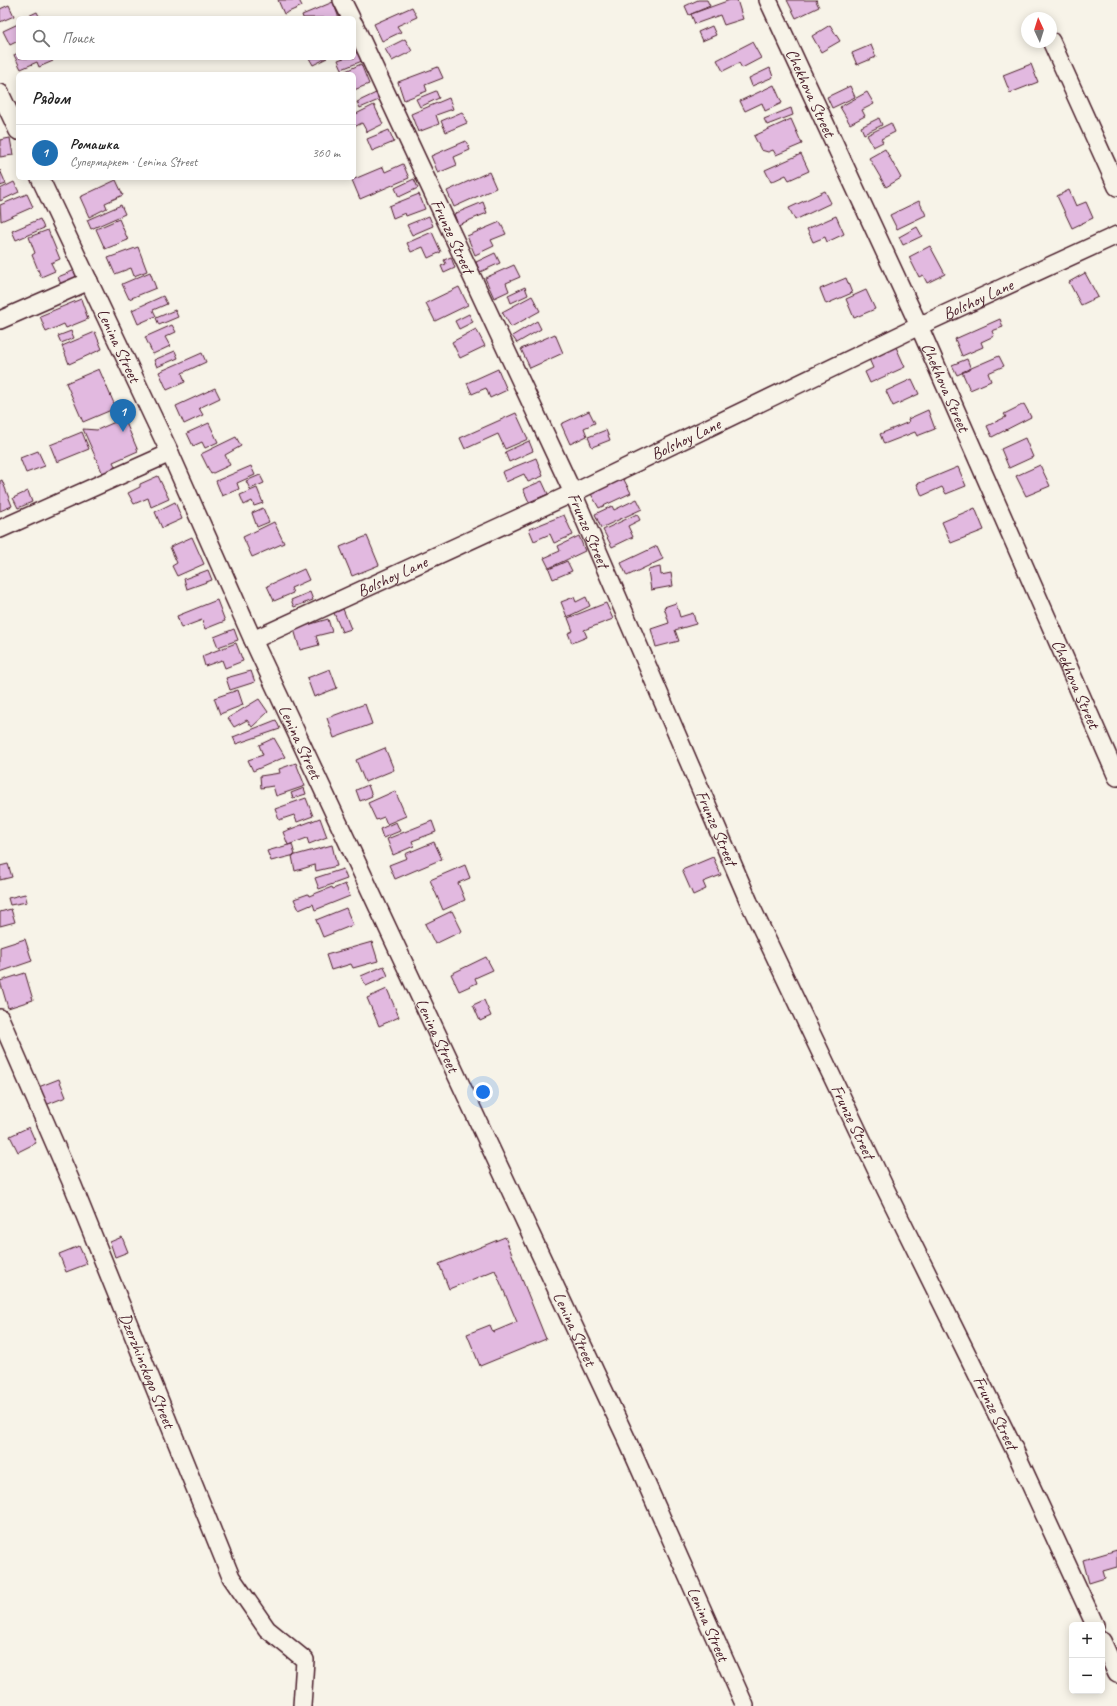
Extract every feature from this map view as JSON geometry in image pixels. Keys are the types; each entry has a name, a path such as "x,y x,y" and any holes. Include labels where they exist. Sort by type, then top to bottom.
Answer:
{"street":[{"path":"342,0 350,16"},
{"name":"Chekhova Street","path":"768,0 919,326 1117,777"},
{"name":"Frunze Street","path":"356,28 573,493 749,902 886,1190 1015,1451 1093,1622"},
{"path":"1054,48 1117,187"},
{"path":"0,93 16,127"},
{"name":"Lenina Street","path":"41,180 170,453 254,640 628,1442 745,1706"},
{"name":"Bolshoy Lane","path":"254,640 573,493 919,326 1117,236"},
{"path":"0,320 89,281"},
{"path":"0,529 170,453"},
{"name":"Dzerzhinskogo Street","path":"0,1018 73,1186 231,1577 268,1629 305,1660 302,1706"},
{"path":"1105,1648 1117,1674"}],"building":[{"path":"278,0 299,0 302,6 284,14"},
{"path":"698,0 707,0 710,6 689,15 685,6"},
{"path":"730,0 737,0 743,19 724,25 720,15 695,24 691,14"},
{"path":"787,0 817,0 816,1 819,7 796,18"},
{"path":"333,2 338,16 302,16"},
{"path":"9,5 14,16 0,22 0,9"},
{"path":"412,7 417,17 397,26 401,32 382,41 374,24"},
{"path":"37,12 39,16 28,16"},
{"path":"16,25 16,42 10,45 3,31"},
{"path":"830,25 840,41 821,52 812,36"},
{"path":"712,26 716,35 702,41 698,32"},
{"path":"405,39 412,51 392,61 385,49"},
{"path":"752,42 761,58 742,68 739,63 723,71 717,60"},
{"path":"871,45 876,57 857,65 852,53"},
{"path":"358,52 362,61 342,69 338,60 356,60 356,53"},
{"path":"16,60 53,61 39,67 37,62 21,69"},
{"path":"310,60 323,60 313,65"},
{"path":"361,64 369,84 356,89 356,72 343,72"},
{"path":"1031,64 1038,82 1010,93 1003,75"},
{"path":"438,67 443,78 425,85 427,91 404,100 398,82"},
{"path":"770,68 773,77 752,86 749,78"},
{"path":"774,85 782,103 765,111 762,103 745,111 740,101"},
{"path":"850,86 855,97 832,108 827,97"},
{"path":"436,91 439,98 420,107 416,99"},
{"path":"378,92 381,99 360,108 357,102"},
{"path":"867,92 874,104 862,110 865,116 850,124 840,107"},
{"path":"449,98 453,109 436,115 439,124 418,132 411,114"},
{"path":"374,105 383,124 367,132 362,123 356,126 356,114"},
{"path":"791,108 793,115 767,125 764,119"},
{"path":"462,112 467,123 446,132 441,121"},
{"path":"879,118 882,125 864,134 861,127"},
{"path":"791,119 802,144 776,155 773,150 768,152 761,150 754,136"},
{"path":"891,123 895,132 881,139 883,142 873,147 867,135"},
{"path":"389,130 394,142 372,151 367,139"},
{"path":"10,138 13,155 0,157 0,140"},
{"path":"466,141 470,150 454,157 457,165 438,173 431,156"},
{"path":"885,149 901,178 886,187 869,158"},
{"path":"801,154 809,171 789,180 786,175 771,182 765,170"},
{"path":"403,164 409,178 360,199 352,180 356,180 356,178 383,167 385,172"},
{"path":"0,170 6,184 0,186"},
{"path":"489,172 496,188 454,207 447,191"},
{"path":"414,179 418,188 399,197 395,188"},
{"path":"116,180 123,195 105,203 107,208 89,217 80,197"},
{"path":"14,182 19,192 0,201 0,189"},
{"path":"1069,190 1076,206 1086,202 1093,218 1072,228 1057,196"},
{"path":"825,191 831,203 795,220 789,208"},
{"path":"27,194 33,207 1,221 0,205"},
{"path":"419,194 425,209 406,216 405,213 393,218 389,206"},
{"path":"919,201 926,215 897,229 890,215"},
{"path":"483,202 487,213 458,225 454,214"},
{"path":"121,205 125,214 91,229 87,220"},
{"path":"429,216 433,226 412,235 407,225"},
{"path":"836,216 844,234 827,242 825,237 813,242 807,229"},
{"path":"40,219 44,228 16,240 12,231"},
{"path":"119,219 128,240 105,249 96,229"},
{"path":"500,222 506,234 491,240 494,246 475,255 467,236"},
{"path":"917,227 922,236 903,245 899,237"},
{"path":"48,230 60,259 51,263 55,271 41,277 32,255 35,253 29,237"},
{"path":"432,232 441,252 428,258 423,247 411,252 407,243"},
{"path":"930,246 945,274 927,283 923,275 919,277 909,257"},
{"path":"138,247 147,271 134,276 131,268 115,274 108,258"},
{"path":"495,253 500,263 480,272 476,262"},
{"path":"451,257 455,268 444,273 441,266 446,264 444,260"},
{"path":"514,265 520,277 506,283 509,291 494,298 485,278"},
{"path":"75,270 79,280 62,287 58,277"},
{"path":"150,272 156,288 129,299 122,284"},
{"path":"1085,273 1098,297 1081,305 1069,282"},
{"path":"846,278 852,293 826,304 820,289"},
{"path":"459,287 468,305 435,321 426,303"},
{"path":"525,287 528,295 511,303 508,295"},
{"path":"866,290 875,309 854,318 846,299"},
{"path":"163,296 167,304 153,310 156,316 138,324 132,310"},
{"path":"532,296 540,311 511,327 502,312"},
{"path":"81,299 88,319 66,328 64,324 46,332 40,316"},
{"path":"175,310 178,317 159,325 156,318"},
{"path":"469,314 473,322 459,329 455,321"},
{"path":"1000,319 1003,327 992,331 994,336 981,342 983,347 962,356 955,339"},
{"path":"537,321 541,329 517,343 512,336"},
{"path":"172,325 176,332 165,337 170,346 153,354 145,337"},
{"path":"476,329 485,346 460,358 452,342"},
{"path":"71,331 74,338 61,343 58,336"},
{"path":"95,332 102,349 69,364 62,346"},
{"path":"555,334 563,353 530,368 521,349"},
{"path":"896,347 905,367 870,383 865,372 873,368 869,359"},
{"path":"175,351 178,358 157,367 154,360"},
{"path":"202,353 206,362 182,373 185,382 167,390 159,372"},
{"path":"999,356 1004,366 988,373 991,381 970,390 962,372"},
{"path":"967,359 971,369 957,375 952,365"},
{"path":"99,369 116,408 83,422 66,383"},
{"path":"498,369 507,390 490,398 486,388 472,394 467,383"},
{"path":"912,379 919,394 893,406 886,391"},
{"path":"215,388 220,398 199,408 203,415 184,424 176,406"},
{"path":"1024,404 1031,417 992,437 987,426 1006,417 1004,414"},
{"path":"928,410 935,429 917,436 915,432 884,444 880,434 909,422 908,419"},
{"path":"589,411 595,423 584,428 587,436 570,444 561,424"},
{"path":"516,413 528,439 505,449 498,434 465,449 460,438"},
{"path":"124,418 138,451 113,462 116,468 103,474 83,429 97,430"},
{"path":"209,423 218,442 205,448 202,442 193,446 187,433"},
{"path":"606,430 610,440 592,447 588,437"},
{"path":"82,432 89,449 57,462 50,445"},
{"path":"236,437 241,446 225,455 230,465 211,474 201,454"},
{"path":"1025,438 1033,457 1009,468 1001,449"},
{"path":"529,441 533,451 509,462 505,452"},
{"path":"38,451 45,466 26,473 20,458"},
{"path":"536,458 543,476 528,482 524,474 506,482 502,472"},
{"path":"1040,465 1050,486 1026,496 1016,476"},
{"path":"251,466 255,475 237,483 239,489 222,496 216,481"},
{"path":"958,467 966,486 946,494 942,487 922,496 917,484"},
{"path":"260,475 264,483 250,489 246,481"},
{"path":"158,476 169,499 151,507 148,498 134,504 128,493 140,487 140,484"},
{"path":"623,478 631,493 599,508 591,494"},
{"path":"2,480 12,506 0,511 0,481"},
{"path":"542,481 548,494 529,502 523,489"},
{"path":"257,488 263,503 254,506 252,501 244,505 240,495"},
{"path":"28,491 32,502 18,508 13,498"},
{"path":"637,499 642,509 601,528 595,514 612,506 614,510"},
{"path":"175,502 182,519 162,528 155,512"},
{"path":"263,508 269,522 257,527 252,513"},
{"path":"975,508 984,530 951,543 942,522"},
{"path":"637,514 640,520 628,526 633,537 612,547 603,530"},
{"path":"564,515 573,535 554,543 550,534 534,541 529,529"},
{"path":"274,522 284,543 252,557 243,537"},
{"path":"367,536 379,565 352,576 340,547"},
{"path":"579,536 585,551 549,568 544,558 560,551 558,546"},
{"path":"192,537 204,564 177,576 172,566 177,563 170,547"},
{"path":"657,546 663,559 627,576 621,563"},
{"path":"567,561 572,571 553,579 549,569"},
{"path":"660,567 661,575 671,573 673,586 651,590 648,570"},
{"path":"304,569 309,580 291,588 293,593 274,601 267,586"},
{"path":"208,570 212,580 187,589 184,579"},
{"path":"310,592 313,600 294,607 291,600"},
{"path":"574,597 576,602 586,597 590,606 567,617 561,602"},
{"path":"217,600 225,621 205,629 202,620 181,628 177,616"},
{"path":"606,603 613,619 584,630 587,637 572,643 568,633 573,631 568,618"},
{"path":"676,603 680,617 693,613 696,624 675,630 679,641 656,647 651,629 669,623 664,607"},
{"path":"343,609 351,629 342,632 334,613"},
{"path":"328,619 332,632 316,636 319,645 300,650 294,629"},
{"path":"234,629 238,640 218,647 214,637"},
{"path":"236,643 243,661 225,668 222,660 205,666 202,656"},
{"path":"330,669 337,688 314,697 307,678"},
{"path":"251,671 255,682 230,690 226,678"},
{"path":"238,690 243,705 220,714 214,698"},
{"path":"259,699 268,712 252,727 247,720 234,727 228,718"},
{"path":"365,704 372,724 334,738 327,718"},
{"path":"276,720 280,729 236,744 233,737"},
{"path":"274,738 285,757 253,771 248,760 263,755 259,745"},
{"path":"385,748 394,770 365,782 356,760"},
{"path":"296,763 305,786 276,796 273,786 261,788 260,776 280,773 279,769"},
{"path":"368,785 372,796 360,801 356,790"},
{"path":"304,788 306,794 293,798 291,793"},
{"path":"395,791 406,816 387,824 384,817 376,820 368,803"},
{"path":"306,798 313,816 297,822 294,815 279,820 275,809"},
{"path":"320,818 327,837 309,844 307,838 288,845 283,832"},
{"path":"432,821 436,832 412,841 414,846 393,855 387,839"},
{"path":"396,822 400,831 383,838 380,829"},
{"path":"434,842 442,859 395,879 389,865 407,858 405,854"},
{"path":"292,844 295,855 271,861 267,851"},
{"path":"332,845 337,866 316,871 315,865 295,871 292,856"},
{"path":"713,857 721,875 703,882 706,889 693,895 682,870"},
{"path":"8,864 12,877 0,880 0,866"},
{"path":"465,865 470,878 458,883 465,900 443,910 430,880"},
{"path":"343,869 347,879 319,889 315,878"},
{"path":"345,884 350,896 315,910 313,904 299,910 294,899 308,894 309,896 332,887 333,889"},
{"path":"25,894 27,902 10,905 8,898"},
{"path":"346,908 353,925 323,937 316,920"},
{"path":"11,909 15,922 0,926 0,912"},
{"path":"452,911 462,931 435,944 425,924"},
{"path":"25,939 32,961 0,972 0,947"},
{"path":"372,942 378,961 353,968 351,964 331,970 326,955"},
{"path":"486,957 493,970 475,978 477,983 459,991 451,974"},
{"path":"384,966 388,976 366,986 361,976"},
{"path":"25,973 33,1000 8,1008 0,981"},
{"path":"387,989 399,1017 379,1026 367,998"},
{"path":"484,1000 491,1016 480,1021 473,1005"},
{"path":"59,1079 66,1097 43,1106 36,1088"},
{"path":"29,1127 36,1143 18,1152 10,1136"},
{"path":"122,1237 128,1252 115,1257 110,1242"},
{"path":"505,1237 546,1339 480,1366 467,1334 490,1325 493,1332 517,1322 495,1270 449,1289 439,1264"},
{"path":"79,1246 87,1264 66,1272 59,1254"},
{"path":"1117,1550 1117,1567 1103,1571 1105,1578 1089,1583 1083,1560"}],"place":[{"name":"Ромашка","path":"123,432"}]}
